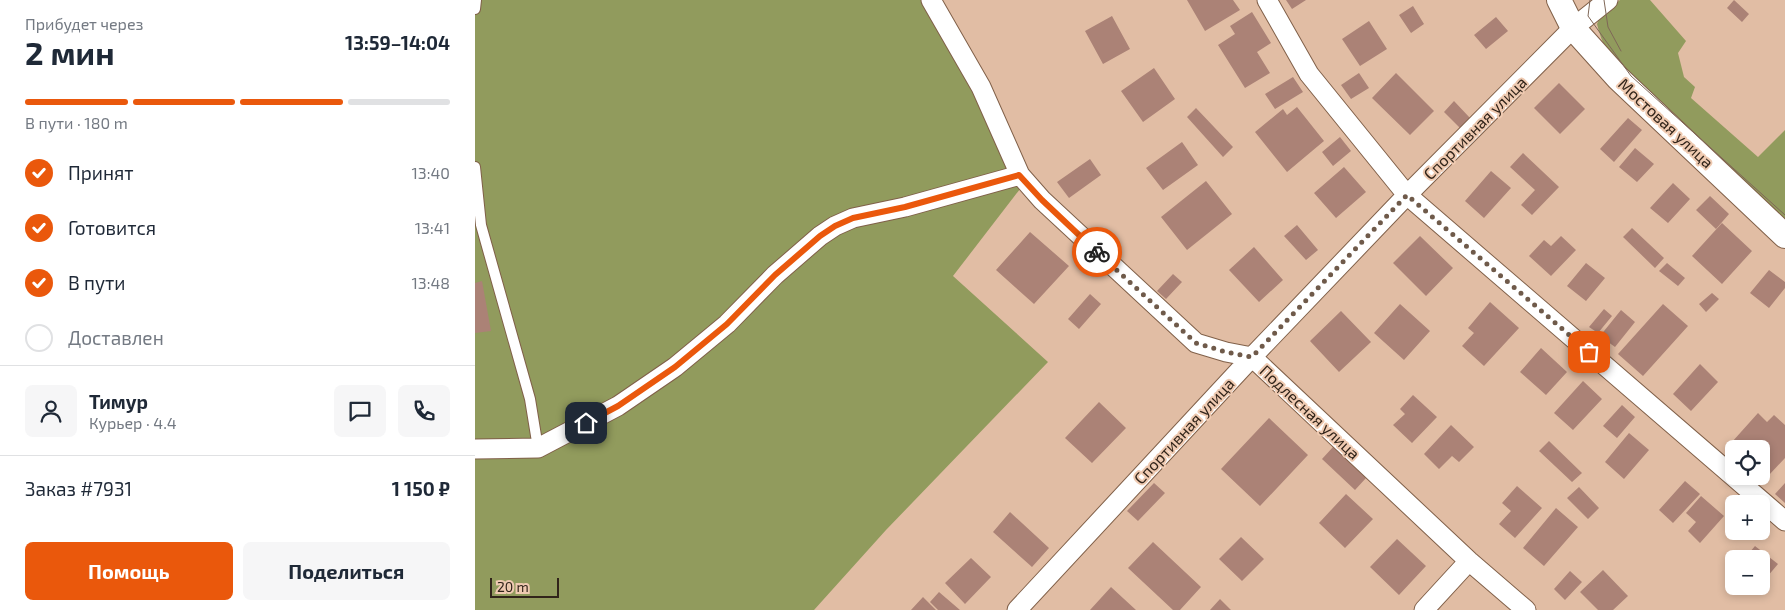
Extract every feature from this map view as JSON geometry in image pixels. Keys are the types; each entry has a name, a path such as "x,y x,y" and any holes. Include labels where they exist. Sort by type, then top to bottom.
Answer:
{"street":[{"name":"Подлесная улица","path":"931,0 981,87 1019,175 1042,200 1196,343 1252,357 1469,561 1526,610"},
{"path":"1267,0 1309,74 1407,195 1785,521"},
{"name":"Мостовая улица","path":"1559,0 1573,28 1618,78 1785,236"},
{"name":"Спортивная улица","path":"1017,610 1252,357 1407,195 1573,28 1608,0"},
{"path":"475,449 538,448 618,406 675,367 727,324 775,275 820,236 835,226 853,218 905,207 1019,175"},
{"path":"1424,610 1469,561"}],"lane":[{"path":"475,9 476,0"},
{"path":"475,167 481,225 530,399 538,448"}],"green space":[{"path":"475,0 934,0 1020,189 953,276 1048,362 886,530 814,610 475,610"},
{"path":"1620,0 1650,0 1686,41 1678,53 1684,77 1695,87 1691,98 1758,157 1785,130 1785,221 1623,74 1604,45 1597,24 1600,17"}],"building":[{"path":"1187,0 1233,0 1240,10 1205,31"},
{"path":"1286,0 1306,0 1292,9"},
{"path":"1734,0 1749,14 1742,22 1727,8"},
{"path":"1413,6 1424,24 1411,33 1399,15"},
{"path":"1252,12 1271,43 1257,52 1270,73 1245,88 1218,45 1235,34 1230,26"},
{"path":"1112,16 1130,49 1103,64 1085,31"},
{"path":"1496,17 1508,31 1486,49 1474,35"},
{"path":"1369,21 1387,49 1360,66 1342,39"},
{"path":"1154,68 1175,99 1143,122 1121,91"},
{"path":"1359,73 1369,88 1351,99 1341,85"},
{"path":"1396,73 1434,111 1410,135 1372,98"},
{"path":"1293,77 1303,92 1275,109 1265,94"},
{"path":"1559,83 1585,109 1560,134 1534,108"},
{"path":"1454,101 1470,118 1460,128 1444,112"},
{"path":"1297,107 1324,141 1287,172 1255,132 1283,109 1287,115"},
{"path":"1196,108 1233,147 1223,157 1187,117"},
{"path":"1628,118 1642,130 1614,162 1600,149"},
{"path":"1340,137 1351,151 1333,166 1322,152"},
{"path":"1182,142 1198,165 1163,190 1146,168"},
{"path":"1635,148 1654,164 1637,182 1619,167"},
{"path":"1523,153 1559,187 1532,215 1521,205 1535,190 1510,167"},
{"path":"1090,159 1101,175 1069,198 1057,182"},
{"path":"1344,167 1366,192 1336,218 1314,193"},
{"path":"1491,171 1511,188 1484,218 1465,201"},
{"path":"1206,181 1232,214 1187,250 1161,217"},
{"path":"1673,183 1690,199 1668,223 1650,208"},
{"path":"1710,196 1729,214 1716,229 1696,210"},
{"path":"1722,223 1752,251 1722,284 1692,256"},
{"path":"1297,225 1318,250 1306,260 1284,236"},
{"path":"1632,228 1664,258 1655,268 1623,237"},
{"path":"1030,232 1069,266 1034,304 996,270"},
{"path":"1420,236 1453,268 1426,296 1393,263"},
{"path":"1561,236 1576,250 1551,276 1529,256 1544,240 1551,246"},
{"path":"1254,247 1283,280 1259,302 1229,270"},
{"path":"1586,263 1605,278 1586,301 1567,286"},
{"path":"1667,263 1685,278 1678,286 1659,271"},
{"path":"1769,270 1785,282 1785,288 1769,308 1750,293"},
{"path":"1173,274 1182,282 1166,299 1157,291"},
{"path":"482,281 491,331 475,333 475,283"},
{"path":"1712,293 1719,299 1706,312 1699,304"},
{"path":"1090,294 1101,304 1079,329 1068,319"},
{"path":"1490,302 1519,328 1484,366 1462,346 1474,333 1468,328"},
{"path":"1400,304 1430,331 1404,360 1374,333"},
{"path":"1663,304 1688,326 1643,376 1618,354"},
{"path":"1604,309 1612,316 1598,333 1589,327"},
{"path":"1621,310 1635,322 1615,347 1600,336"},
{"path":"1341,311 1371,342 1339,372 1310,341"},
{"path":"1541,348 1567,372 1546,395 1520,372"},
{"path":"1700,364 1718,382 1691,411 1673,394"},
{"path":"1583,381 1602,399 1573,430 1554,413"},
{"path":"1413,395 1437,417 1412,443 1393,425 1405,414 1400,409"},
{"path":"1099,402 1126,428 1092,463 1065,438"},
{"path":"1622,405 1635,417 1617,438 1603,426"},
{"path":"1758,413 1767,422 1774,415 1785,425 1785,458 1770,474 1770,440 1734,440"},
{"path":"1269,418 1308,455 1260,506 1221,469"},
{"path":"1451,425 1474,447 1459,462 1452,456 1439,469 1424,454"},
{"path":"1629,433 1649,450 1624,479 1605,462"},
{"path":"1549,441 1582,473 1572,482 1539,451"},
{"path":"1333,447 1366,478 1355,490 1322,459"},
{"path":"1685,481 1700,494 1673,523 1659,510"},
{"path":"1154,483 1165,493 1138,521 1127,511"},
{"path":"1785,483 1785,503 1775,494"},
{"path":"1517,486 1542,508 1515,538 1499,524 1511,511 1502,503"},
{"path":"1579,487 1599,508 1588,519 1567,498"},
{"path":"1346,494 1373,519 1345,548 1319,523"},
{"path":"1701,496 1724,516 1700,543 1688,531 1696,522 1686,513"},
{"path":"1556,508 1578,527 1544,566 1523,548"},
{"path":"1010,512 1049,548 1032,567 993,532"},
{"path":"1241,537 1264,559 1242,581 1219,559"},
{"path":"1397,539 1426,566 1399,595 1370,567"},
{"path":"1153,542 1201,587 1180,610 1173,610 1128,568"},
{"path":"1755,546 1760,550 1752,550"},
{"path":"971,558 991,577 965,604 945,583"},
{"path":"1770,558 1778,564 1770,573"},
{"path":"1603,570 1628,596 1613,610 1598,610 1580,592"},
{"path":"1570,571 1582,582 1565,600 1554,589"},
{"path":"1111,587 1136,610 1090,610"},
{"path":"939,592 960,610 938,610 930,602"},
{"path":"923,597 936,610 911,610"},
{"path":"1220,599 1231,610 1210,610"}],"tram line":[{"path":"1590,0 1588,16 1631,76 1785,215"},
{"path":"1604,0 1608,27 1621,51"}],"way so far":[{"path":"1097,252 1196,343 1252,357 1407,195 1589,352"}],"route":[{"path":"586,423 618,406 675,367 727,324 775,275 820,236 835,226 853,218 905,207 1019,175 1042,200 1097,252"}]}
